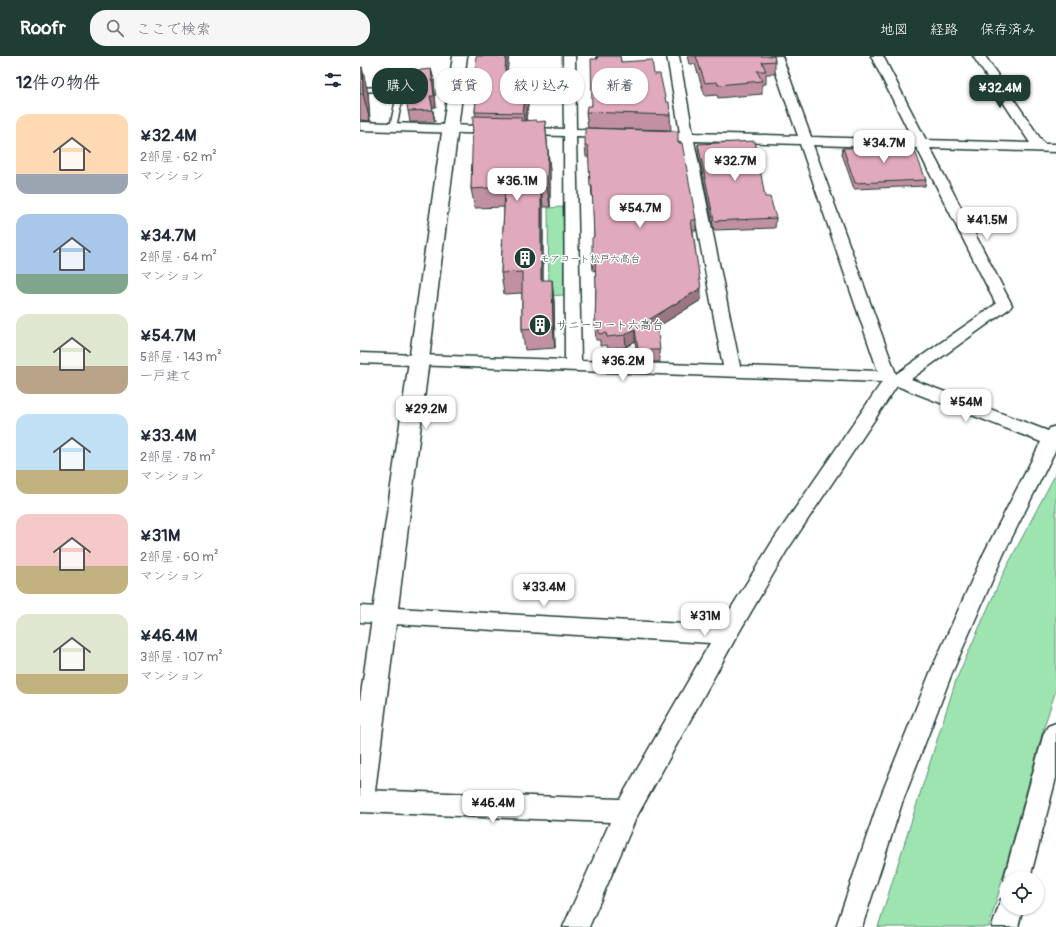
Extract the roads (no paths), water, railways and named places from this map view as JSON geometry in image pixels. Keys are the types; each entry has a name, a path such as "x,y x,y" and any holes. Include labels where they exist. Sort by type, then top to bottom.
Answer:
{"street":[{"path":"460,56 360,800 627,811"},
{"path":"569,56 572,366"},
{"path":"673,56 687,137 733,372"},
{"path":"776,56 892,379"},
{"path":"576,927 627,811 726,635 779,547 892,379 1004,305 877,56"},
{"path":"979,56 1040,148"},
{"path":"360,126 625,135"},
{"path":"640,135 1056,148"},
{"path":"360,358 419,359 892,379 1055,437 1027,486 994,553 941,673 890,803 849,927"},
{"path":"360,614 726,635"},
{"path":"1019,871 1056,733"},
{"path":"1005,927 1008,915"}],"lane":[{"path":"360,90 402,88 393,127"}],"place":[{"name":"モアコート松戸六高台","path":"525,258"},
{"name":"サニーコート六高台","path":"540,325"}]}
